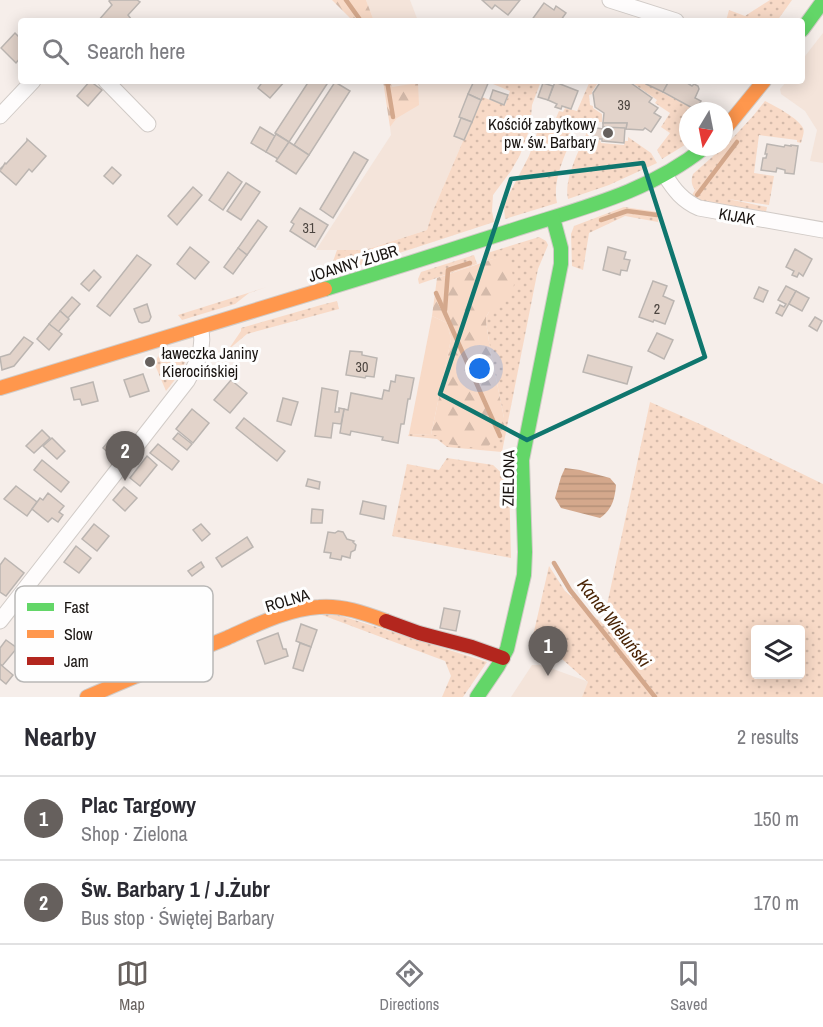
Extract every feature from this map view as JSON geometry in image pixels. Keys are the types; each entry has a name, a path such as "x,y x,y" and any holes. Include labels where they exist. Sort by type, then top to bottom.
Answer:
{"street":[{"path":"610,0 667,18"},
{"path":"805,26 823,1"},
{"path":"0,116 30,84"},
{"path":"109,84 148,124"},
{"path":"733,119 762,84"},
{"name":"JOANNY ŻUBR","path":"0,388 553,218 627,193 665,176 693,156"},
{"name":"KIJAK","path":"665,176 680,196 699,208 823,230"},
{"name":"ZIELONA","path":"477,697 502,658 510,637 525,560 522,469 524,450 561,269 561,248 553,218"},
{"path":"27,586 187,381 196,366 201,351 200,328"},
{"path":"0,621 15,602"},
{"name":"ROLNA","path":"213,644 296,612 319,606 356,611 417,632 484,650 502,658"},
{"name":"ROLNA","path":"87,697 123,682"}],"highlighted area":[{"path":"643,163 705,357 527,440 440,394 511,179"}],"shaded area":[{"path":"366,0 410,0 417,18 373,18"},
{"path":"823,33 823,163 810,161 817,130 805,111 781,94 780,89 784,84 805,84 805,56"},
{"path":"391,84 488,84 432,213 427,230 365,250 316,250 391,135 390,127 397,118"},
{"path":"565,468 610,478 616,485 612,503 600,518 561,508 555,498"},
{"path":"532,665 542,665 589,682 582,697 511,697"}],"green space":[{"path":"332,0 366,0 373,18 350,18"},
{"path":"770,0 792,0 779,18 727,18 729,10 745,16"},
{"path":"383,84 391,84 392,87 418,84 419,105 397,118 390,127"},
{"path":"493,84 540,84 532,105 528,133 520,155 493,195 494,222 387,257 329,273 337,250 365,250 427,230 432,213 482,97 505,105 510,91"},
{"path":"589,84 597,84 592,94 589,95 590,105 602,114 602,122 597,122 596,127 592,130 592,137 600,140 601,143 624,145 628,137 651,153 657,163 609,185 568,199 567,190 571,170 592,121 582,118 559,171 557,203 505,219 505,202 529,156 540,124 543,121 553,125 559,111 563,112 565,108 577,111"},
{"path":"634,84 646,84 681,102 679,149 662,159 657,150 670,133 661,127 670,113 655,103 657,100"},
{"path":"765,101 791,116 804,131 801,143 797,140 759,135 754,173 774,176 769,205 728,199 767,207 766,212 725,207 705,202 692,195 695,190 692,182 693,174 713,156 733,156 733,138"},
{"path":"624,207 658,212 658,222 625,216 589,233 583,270 572,266 571,234 574,226"},
{"path":"539,237 548,245 538,269 502,452 447,447 437,439 408,436 409,434 437,435 504,418 486,317 505,256 486,261 484,254"},
{"path":"474,255 477,264 419,284 418,279 421,272"},
{"path":"505,255 509,260 514,285 510,293 486,317 504,428 486,449 446,444 437,435 431,435 451,339 447,323 432,316 437,278"},
{"path":"267,287 249,293 235,304 182,320 178,315"},
{"path":"337,301 339,309 247,334 228,350 241,328"},
{"path":"432,316 447,323 451,339 431,435 409,434"},
{"path":"172,350 182,353 185,362 181,372 166,391 155,365 159,353"},
{"path":"650,402 823,484 823,697 582,697 588,682 554,652 530,649 549,566 565,591 603,624"},
{"path":"447,458 493,465 509,480 511,558 392,536 407,464 439,470"},
{"path":"329,612 487,662 463,697 442,697 451,676 445,661 322,615"}],"building":[{"path":"137,0 140,2 128,15 130,18 101,18 112,5 109,1"},
{"path":"482,0 520,0 508,15 495,5 492,9"},
{"path":"544,3 554,10 556,6 566,13 562,18 533,18"},
{"path":"15,33 18,36 18,61 16,63 1,48"},
{"path":"87,84 94,84 102,90 88,106 77,96"},
{"path":"261,84 282,84 270,98 258,88"},
{"path":"307,84 327,84 289,142 275,133"},
{"path":"334,84 338,84 350,91 309,155 294,145"},
{"path":"473,84 488,84 481,100 468,94"},
{"path":"543,84 553,86 548,100 538,97"},
{"path":"554,84 578,91 571,109 562,106 561,109 555,107 557,104 548,100"},
{"path":"599,84 632,84 652,98 649,102 658,108 654,113 661,117 651,132 645,128 643,130 626,129 627,123 603,123 604,113 595,107 593,93"},
{"path":"646,84 667,84 663,92"},
{"path":"667,84 698,86 695,98 700,102 681,102 663,92"},
{"path":"493,90 508,95 504,105 490,99"},
{"path":"468,94 481,100 472,122 459,117"},
{"path":"461,118 472,122 464,140 454,136"},
{"path":"603,123 627,123 626,129 603,127"},
{"path":"260,127 275,136 266,152 251,143"},
{"name":"Kościół zabytkowy pw. św. Barbary","path":"603,127 625,128 624,143 602,141 592,136 593,131 597,128 603,129"},
{"path":"276,134 289,142 278,159 266,152"},
{"path":"27,139 46,156 32,172 29,169 16,185 0,169"},
{"path":"289,142 309,155 296,174 276,161"},
{"path":"767,144 784,147 785,145 798,146 794,174 785,173 785,170 777,168 776,172 761,170 763,158 766,158 767,154 765,154"},
{"path":"354,152 368,160 333,218 320,209"},
{"path":"112,167 121,175 113,184 104,176"},
{"path":"228,172 242,182 223,210 209,200"},
{"path":"246,183 260,192 241,220 227,211"},
{"path":"193,187 202,195 177,225 168,216"},
{"path":"300,208 328,225 315,247 290,231 294,224 291,222"},
{"path":"258,220 267,227 247,255 238,248"},
{"path":"190,247 209,262 195,279 177,264"},
{"path":"608,247 626,252 624,259 630,260 627,271 621,270 620,275 603,270"},
{"path":"238,248 247,255 233,274 224,267"},
{"path":"795,249 812,259 803,276 799,273 797,277 792,275 794,271 786,267"},
{"path":"137,255 151,265 110,316 97,306"},
{"path":"94,270 101,277 89,291 81,284"},
{"path":"653,281 667,286 663,296 674,301 665,324 639,317"},
{"path":"786,286 796,291 782,316 776,313 780,305 784,307 786,304 778,300"},
{"path":"759,287 768,291 763,302 754,298"},
{"path":"796,291 809,298 802,311 789,304"},
{"path":"72,297 80,304 68,318 60,311"},
{"path":"147,304 151,317 149,321 139,322 134,309"},
{"path":"60,311 69,319 58,332 49,324"},
{"path":"815,317 822,321 817,331 809,326"},
{"path":"49,324 62,334 49,350 37,339"},
{"path":"657,333 673,340 664,359 648,351"},
{"path":"24,337 33,343 14,366 2,370 0,357 10,354"},
{"path":"350,351 362,352 362,355 377,358 374,377 346,375"},
{"path":"588,355 632,367 627,384 583,372"},
{"path":"143,374 149,391 130,397 124,380"},
{"path":"396,375 414,378 398,443 382,440 383,437 351,431 350,435 340,433 344,409 348,410 351,393 382,399 384,390 389,391 391,381 395,382"},
{"path":"231,380 247,393 230,413 214,400"},
{"path":"93,382 98,401 82,405 80,399 74,400 71,388"},
{"path":"322,388 338,391 335,412 339,412 339,408 344,409 341,424 333,423 331,438 315,436"},
{"path":"283,398 298,402 291,425 277,421"},
{"path":"192,409 209,423 193,443 176,429"},
{"path":"244,418 285,451 277,461 236,428"},
{"path":"42,430 50,438 34,453 26,446"},
{"path":"178,433 192,444 187,450 173,439"},
{"path":"113,436 121,443 111,455 103,448"},
{"path":"52,438 65,451 57,459 43,446"},
{"path":"158,444 179,461 172,470 150,453"},
{"path":"147,456 157,465 140,486 130,478"},
{"path":"42,460 69,482 61,492 34,470"},
{"path":"308,479 320,482 319,489 306,486"},
{"path":"16,486 37,502 27,516 4,499"},
{"path":"124,487 137,498 125,511 113,500"},
{"path":"48,493 64,506 59,512 63,515 58,522 52,518 48,522 32,509 40,498 43,500"},
{"path":"363,501 386,506 384,519 360,514"},
{"path":"312,509 323,510 322,523 311,523"},
{"path":"94,524 109,536 97,551 82,539"},
{"path":"201,524 210,534 202,541 193,530"},
{"path":"328,532 343,532 347,539 354,541 356,545 350,558 342,556 341,560 330,558 331,553 324,552"},
{"path":"247,537 253,547 222,567 216,558"},
{"path":"76,546 91,558 79,573 64,562"},
{"path":"5,558 24,573 6,596 0,592 0,565"},
{"path":"201,562 204,567 192,576 188,571"},
{"path":"444,608 460,611 456,631 440,628"},
{"path":"301,624 317,630 311,647 296,641"},
{"path":"278,633 288,656 265,664 257,641"},
{"path":"6,640 15,647 15,650 2,666 0,664 0,648"},
{"path":"300,643 311,647 303,671 293,668"},
{"path":"0,664 13,675 6,684 0,679"}],"waterway":[{"name":"Kanał Wieluński","path":"346,0 359,18"},
{"name":"Kanał Wieluński","path":"388,84 393,117"},
{"path":"697,195 737,142"},
{"path":"601,220 627,211 657,215"},
{"path":"445,310 448,270 470,263"},
{"name":"Kanał Wieluński","path":"436,293 500,436"},
{"name":"Kanał Wieluński","path":"554,563 570,590 655,697"}],"traffic: fast":[{"path":"805,26 823,1"},
{"path":"325,289 613,198 661,176 693,156"},
{"path":"477,697 507,649 524,575 522,460 561,264 561,248 553,218"}],"traffic: slow":[{"path":"733,119 762,84"},
{"path":"0,388 325,289"},
{"path":"213,644 283,614 307,608 345,608 386,621"},
{"path":"87,697 123,682"}],"traffic: jam":[{"path":"386,621 503,658"}],"place":[{"name":"Kościół zabytkowy pw. św. Barbary","path":"608,133"},
{"name":"ławeczka Janiny Kierocińskiej","path":"150,362"},
{"name":"Św. Barbary 1 / J.Żubr","path":"125,481"},
{"name":"Plac Targowy","path":"548,676"}]}
